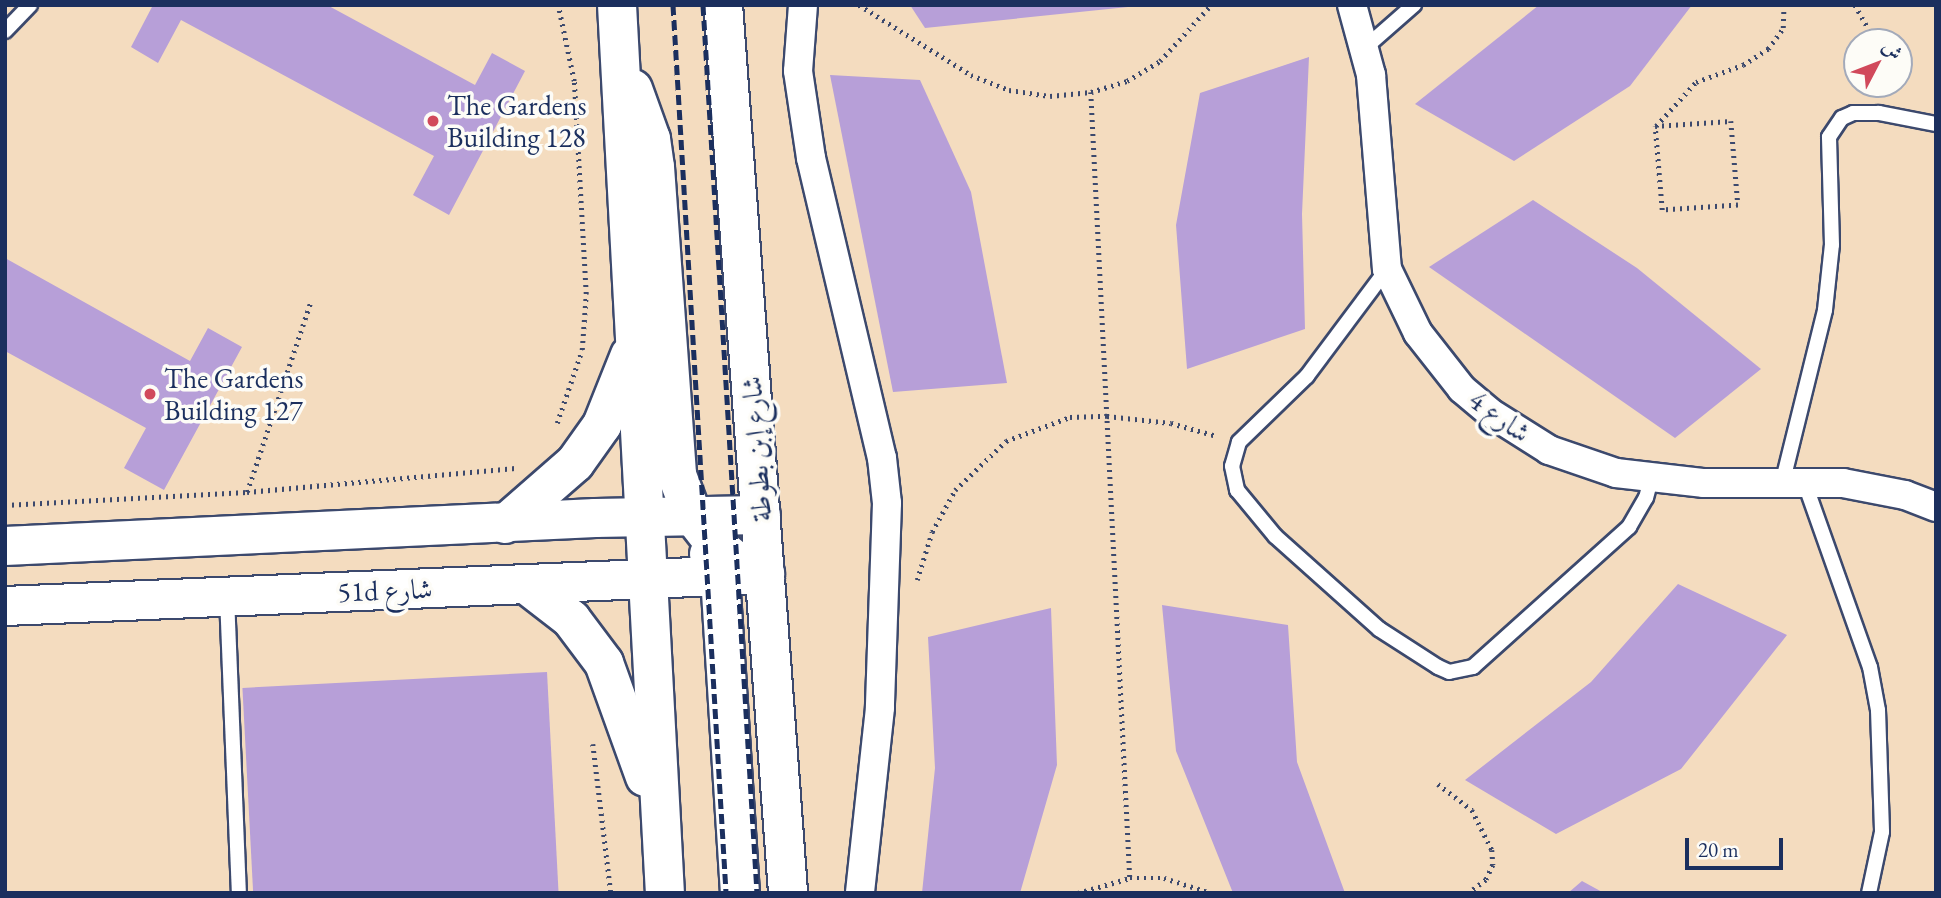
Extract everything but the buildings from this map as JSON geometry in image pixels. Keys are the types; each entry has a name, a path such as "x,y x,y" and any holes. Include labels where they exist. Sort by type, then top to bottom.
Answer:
{"main road":[{"path":"617,5 665,893"},
{"name":"شارع إبن بطوطة","path":"723,5 788,893"},
{"path":"620,66 643,111 651,139 677,475 692,514 728,554 765,574"},
{"path":"505,524 575,463 607,415 635,340"},
{"path":"5,545 646,519 692,514 761,515"},
{"path":"646,519 664,521 696,538 720,576 740,893"},
{"name":"51d شارع","path":"5,606 765,574"},
{"path":"527,585 571,619 604,663 660,825"}],"street":[{"path":"803,5 798,71 811,158 882,458 887,503 880,708 860,893"},
{"name":"شارع 4","path":"1352,5 1366,47 1388,269 1418,333 1462,389 1518,433 1582,463 1651,479 1731,484 1793,480 1882,489 1936,508"}],"lane":[{"path":"5,31 30,5"},
{"path":"1366,47 1414,5"},
{"path":"1869,893 1882,832 1878,710 1870,667 1793,480 1825,310 1832,245 1829,137 1842,118 1853,113 1879,113 1936,124"},
{"path":"1388,269 1307,376 1239,442 1233,453 1233,479 1275,536 1379,629 1449,671 1473,667 1629,527 1646,498 1651,479"},
{"path":"227,596 239,893"}],"path":[{"path":"558,5 574,81 586,294 582,351 556,430 558,441 575,463"},
{"path":"859,5 971,75 1009,90 1050,96 1091,92 1127,80 1160,61 1211,5"},
{"path":"1655,126 1731,121 1738,205 1662,210 1655,126 1696,82 1743,65 1768,49 1783,28 1784,5"},
{"path":"1856,5 1868,28"},
{"path":"1091,92 1129,878"},
{"path":"229,535 247,492 311,301"},
{"path":"916,594 932,532 955,490 1006,441 1070,417 1107,416 1171,424 1239,442"},
{"path":"5,505 247,492 520,467"},
{"path":"593,741 611,893"},
{"path":"1438,784 1472,810 1492,850 1490,873 1469,893"},
{"path":"1078,893 1129,878 1164,878 1211,893"}],"railway":[{"path":"673,5 726,893"},
{"path":"703,5 757,893"}],"place":[{"name":"The Gardens Building 128","path":"433,121"},
{"name":"The Gardens Building 127","path":"150,394"}]}
